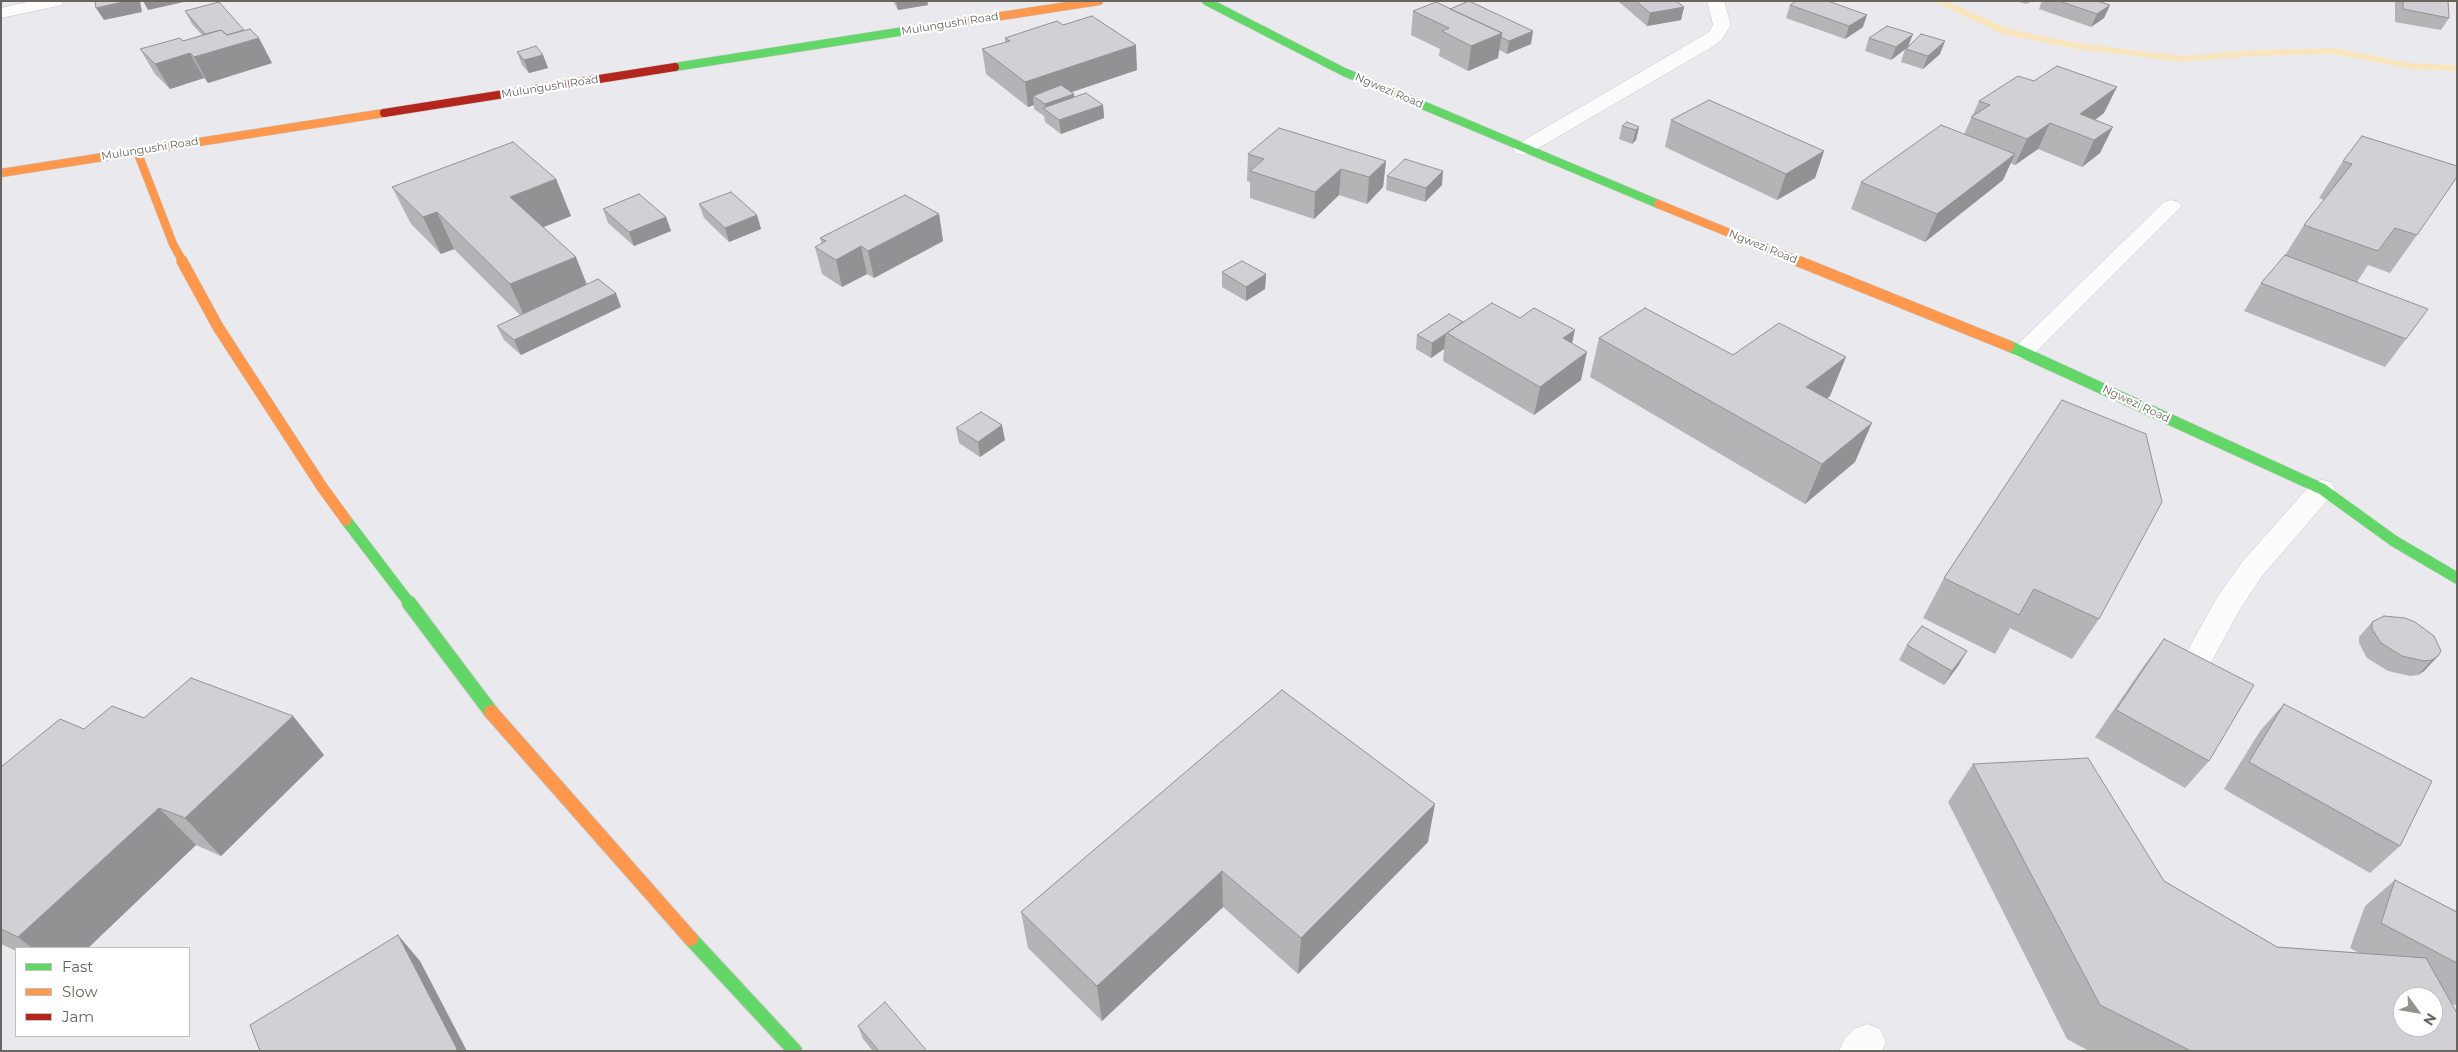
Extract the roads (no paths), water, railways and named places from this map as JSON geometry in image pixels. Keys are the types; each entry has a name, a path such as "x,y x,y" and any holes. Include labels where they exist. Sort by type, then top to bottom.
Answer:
{"street":[{"path":"1,13 56,1"},
{"name":"Mulungushi Road","path":"1,173 1099,1"},
{"name":"Ngwezi Road","path":"1206,1 1344,72 1523,149 2023,352 2322,489 2394,540 2457,578"},
{"path":"1523,149 1706,43 1716,35 1722,25 1715,1"},
{"path":"137,151 173,244 218,327 322,487 483,703 672,918 795,1051"},
{"path":"2023,352 2171,206"},
{"path":"2192,669 2228,604 2252,569 2322,489"}],"waterway":[{"path":"1938,1 2006,32 2077,46 2182,59 2254,53 2334,51 2410,66 2457,68"}]}
